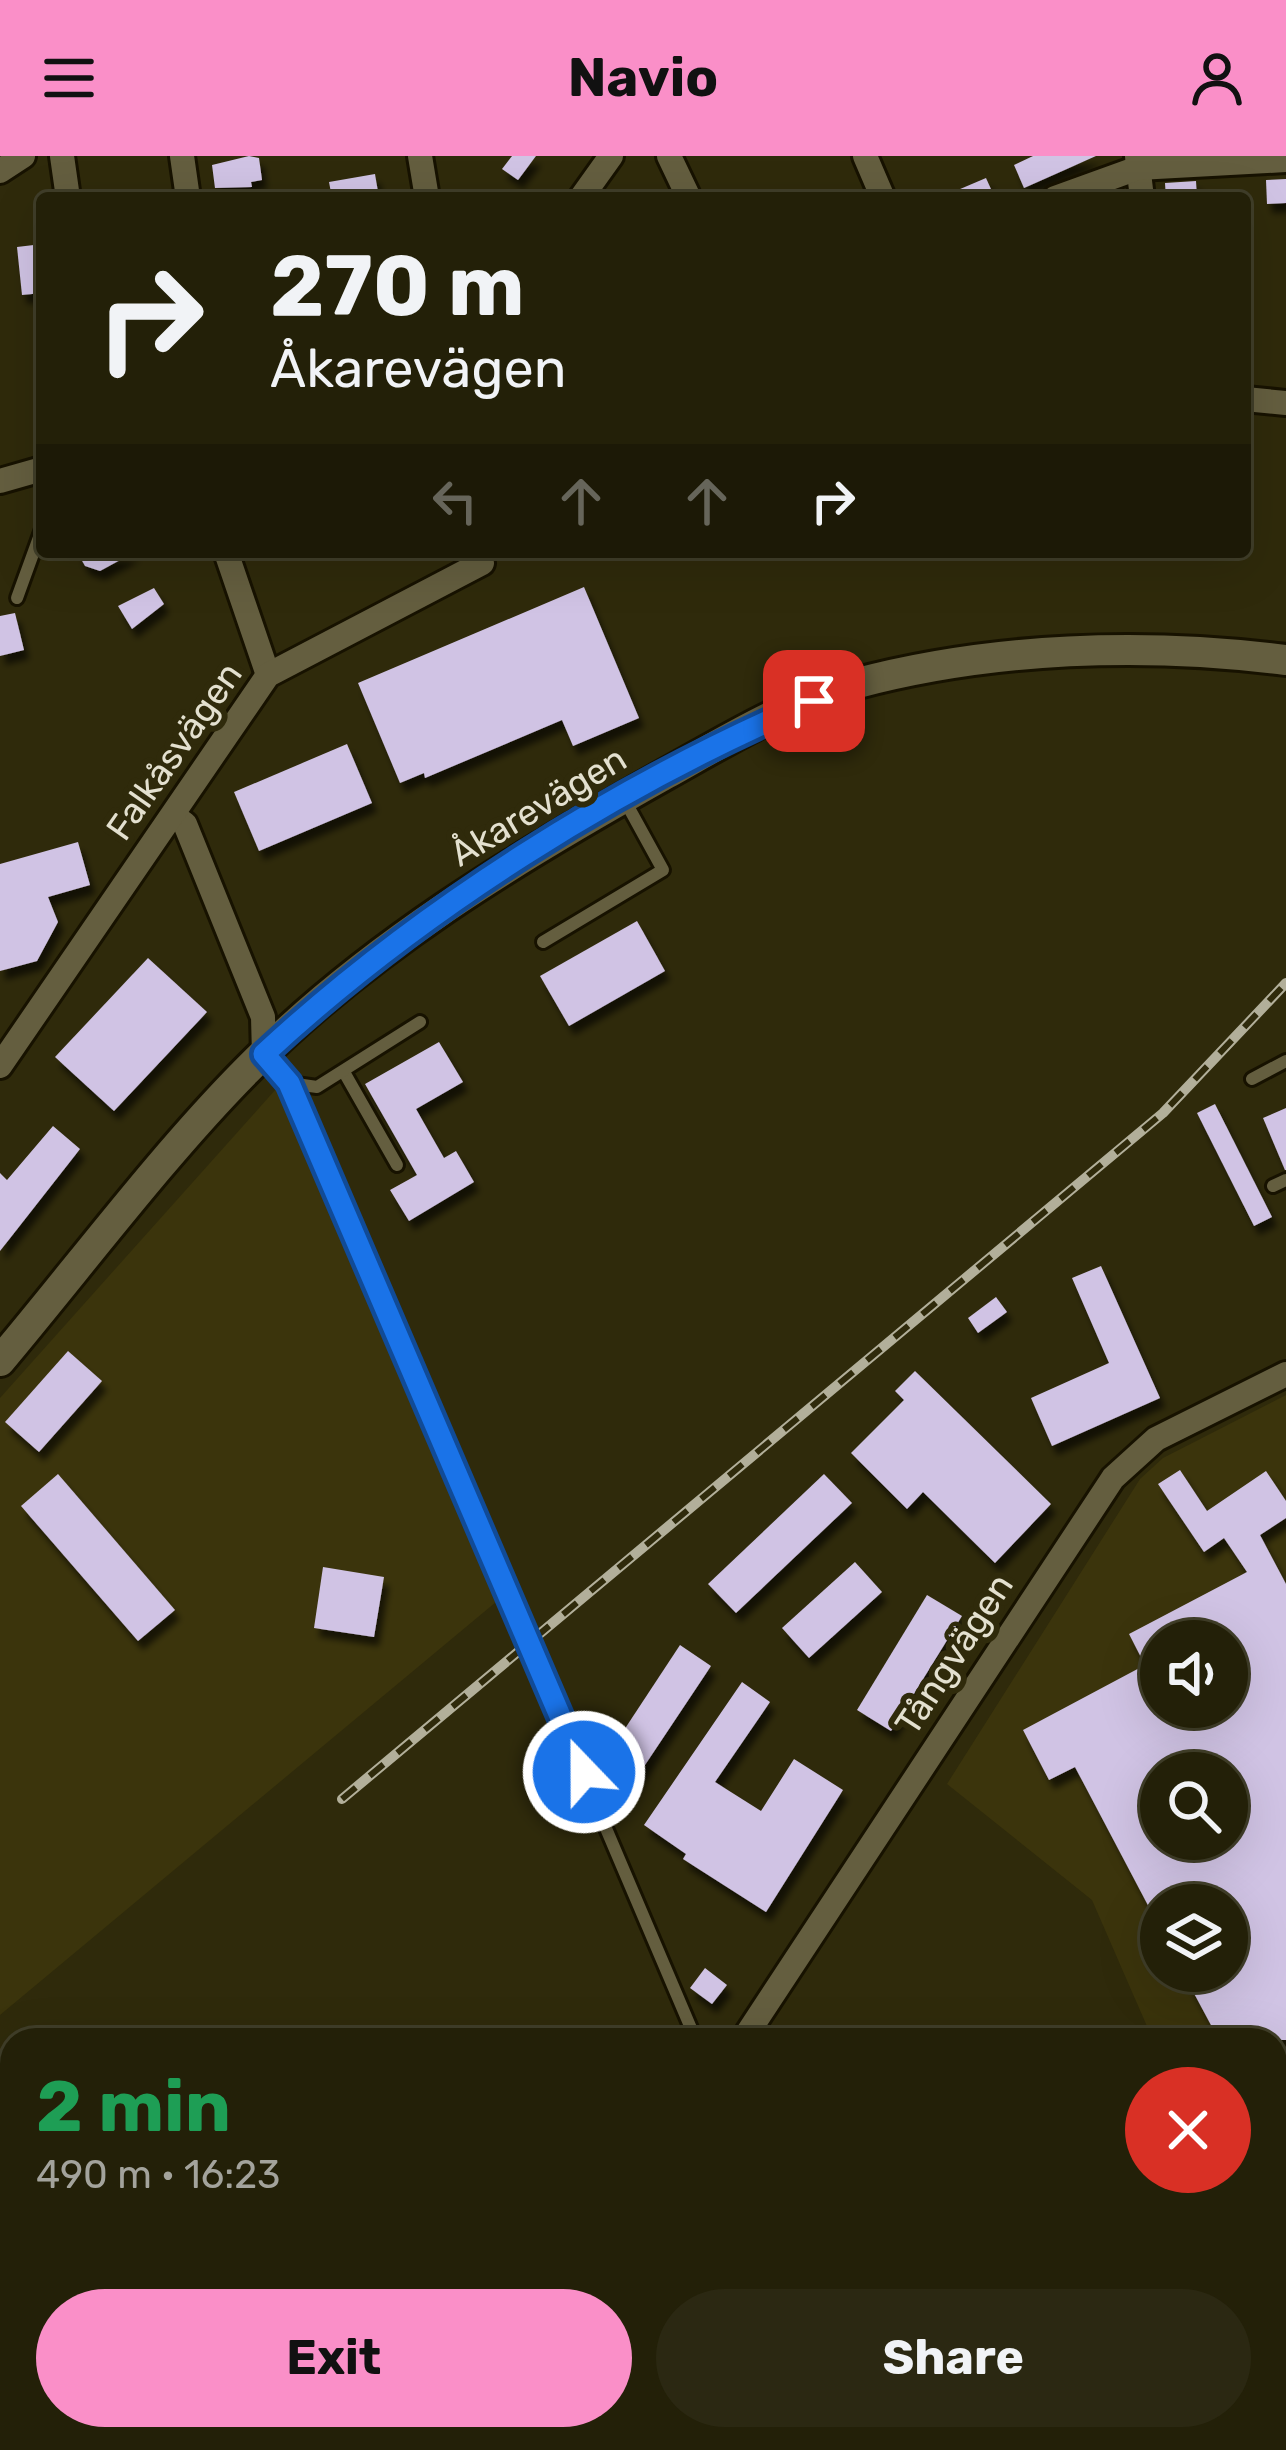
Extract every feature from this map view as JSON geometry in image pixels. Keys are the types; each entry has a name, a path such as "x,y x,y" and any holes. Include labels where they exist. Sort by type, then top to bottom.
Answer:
{"street":[{"path":"0,171 23,156"},
{"path":"62,156 67,192"},
{"path":"182,156 187,192"},
{"path":"420,156 427,192"},
{"path":"584,192 611,156"},
{"path":"669,156 686,192"},
{"path":"865,156 880,192"},
{"path":"1068,192 1137,162 1286,160"},
{"path":"1137,162 1141,192"},
{"path":"1251,400 1286,403"},
{"path":"0,481 36,471"},
{"path":"228,558 268,675"},
{"name":"Falkåsvägen","path":"0,1066 268,675 482,563"},
{"name":"Åkarevägen","path":"0,1361 264,1054 336,988 466,894 739,733 851,685 952,664 1060,651 1286,660"},
{"path":"173,815 185,824 263,1017 264,1054"},
{"name":"Tångvägen","path":"751,2028 1113,1478 1156,1439 1286,1374"}],"lane":[{"path":"17,598 36,546"},
{"path":"544,942 663,870 624,798"},
{"path":"289,1083 317,1087 421,1022"},
{"path":"264,1054 289,1083 691,2028"},
{"path":"1252,1079 1286,1061"},
{"path":"344,1072 398,1165"}],"shaded area":[{"path":"276,1089 496,1602 0,2015 0,1398"},
{"path":"1286,1395 1286,2028 1148,2028 1092,1900 947,1784 1140,1479 1163,1458"}],"building":[{"path":"512,156 536,156 518,180 502,169"},
{"path":"1033,156 1096,156 1024,188 1014,165"},
{"path":"259,158 262,180 251,182 252,187 215,188 212,165"},
{"path":"375,174 378,192 331,192 329,182"},
{"path":"986,178 992,192 953,192"},
{"path":"1286,179 1286,203 1267,204 1266,180"},
{"path":"1196,181 1197,192 1166,192 1165,183"},
{"path":"36,245 36,294 22,295 17,247"},
{"path":"80,558 124,558 100,571 85,566"},
{"path":"584,587 639,718 573,746 562,720 425,778 424,773 400,783 358,683"},
{"path":"154,588 164,604 132,629 118,606"},
{"path":"15,613 24,650 0,656 0,616"},
{"path":"347,744 372,803 259,851 234,792"},
{"path":"78,842 90,885 48,897 58,922 37,961 0,971 0,864"},
{"path":"637,921 665,971 569,1026 540,976"},
{"path":"148,958 207,1012 114,1111 55,1057"},
{"path":"439,1042 463,1082 416,1109 444,1158 456,1151 474,1182 409,1221 390,1190 417,1175 365,1084"},
{"path":"1215,1104 1272,1217 1254,1226 1197,1113"},
{"path":"1286,1108 1286,1170 1285,1170 1263,1118"},
{"path":"53,1126 80,1149 0,1251 0,1173 7,1180"},
{"path":"1101,1266 1160,1398 1052,1446 1031,1398 1109,1363 1072,1278"},
{"path":"996,1297 1007,1312 978,1333 968,1318"},
{"path":"68,1351 102,1381 39,1452 5,1422"},
{"path":"915,1371 1051,1504 995,1563 923,1492 907,1509 851,1453 904,1400 895,1391"},
{"path":"1180,1470 1207,1511 1266,1471 1286,1501 1286,1518 1260,1535 1286,1584 1286,2028 1213,2028 1193,1992 1248,1992 1248,1884 1140,1884 1140,1890 1075,1767 1049,1780 1023,1730 1140,1668 1140,1728 1248,1728 1248,1620 1156,1620 1247,1572 1224,1538 1204,1552 1158,1484"},
{"path":"58,1474 175,1610 138,1641 21,1506"},
{"path":"824,1474 852,1503 736,1613 708,1584"},
{"path":"855,1562 882,1592 809,1658 782,1628"},
{"path":"323,1567 384,1577 374,1637 314,1628"},
{"path":"927,1595 962,1616 891,1731 857,1710"},
{"path":"1140,1628 1140,1655 1129,1634"},
{"path":"680,1645 711,1666 629,1789 599,1768"},
{"path":"742,1682 770,1702 715,1782 761,1811 794,1759 843,1790 766,1912 683,1859 686,1854 644,1825"},
{"path":"705,1968 727,1985 712,2004 690,1988"}],"railway":[{"path":"342,1799 1163,1113 1286,983"}],"route":[{"path":"584,1772 289,1083 264,1054 336,988 466,894 739,733 814,701"}]}
